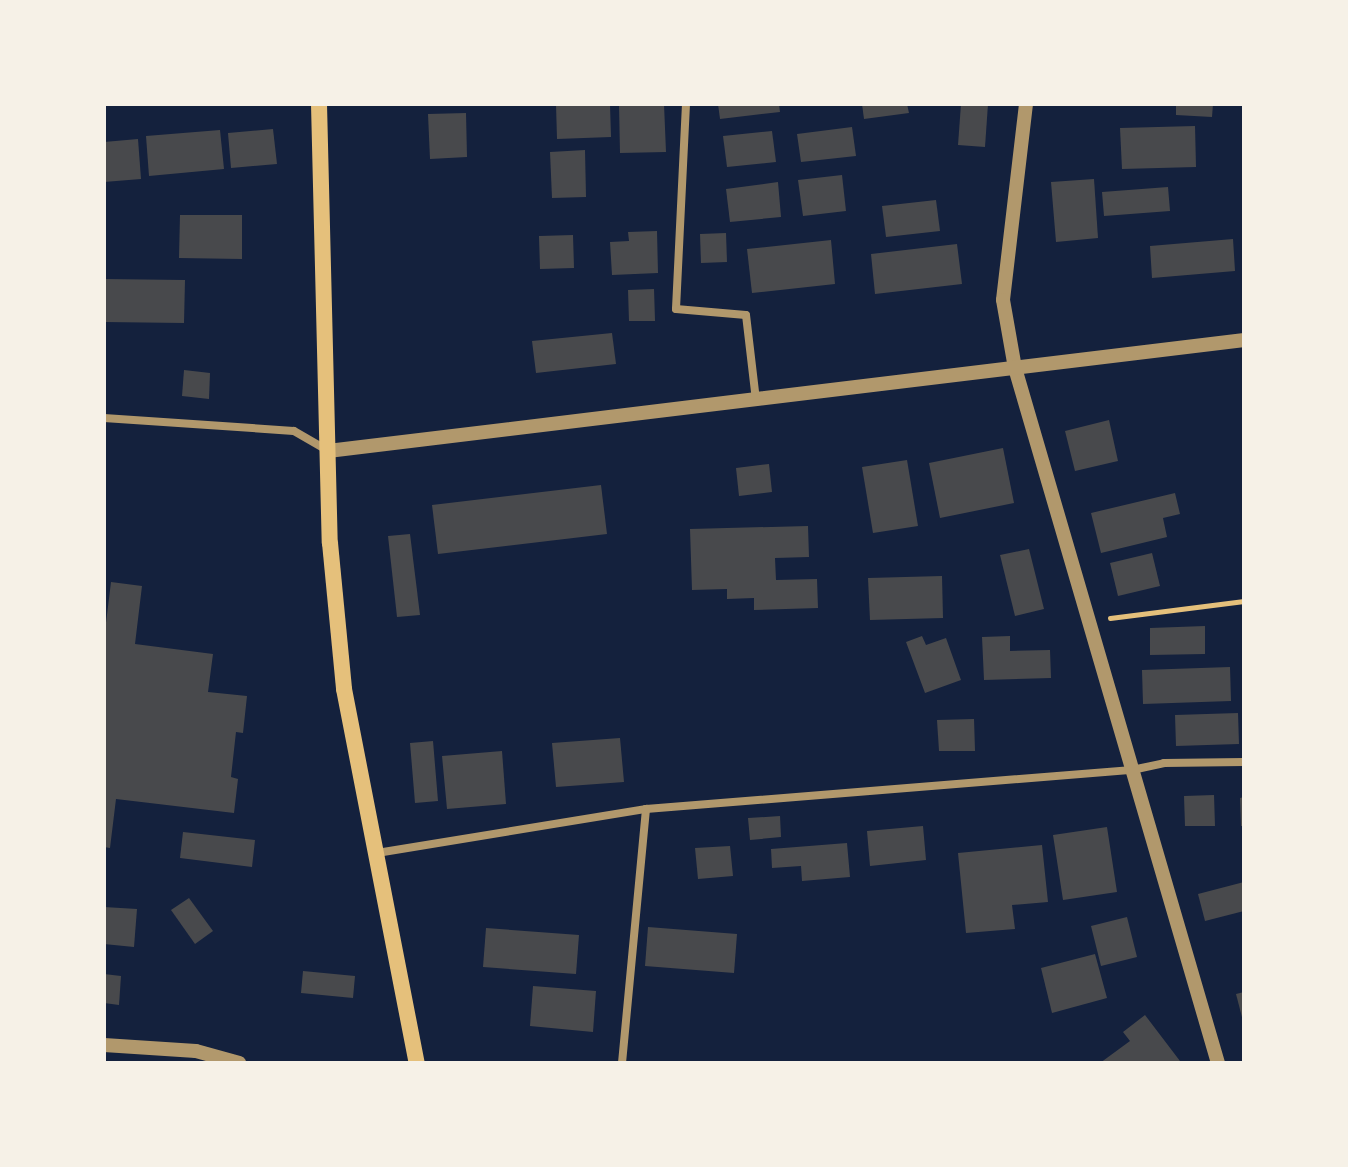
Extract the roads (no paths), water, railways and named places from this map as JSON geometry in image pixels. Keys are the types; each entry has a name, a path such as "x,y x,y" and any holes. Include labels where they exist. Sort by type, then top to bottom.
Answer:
{"main road":[{"path":"319,104 330,543 344,689 417,1063"}],"street":[{"path":"686,104 676,309 746,315 756,401"},
{"path":"1026,104 1003,300 1015,368 1218,1063"},
{"path":"104,418 294,431 328,451 1244,340"},
{"path":"377,853 646,809 1132,770 1164,763 1244,762"},
{"path":"622,1063 646,809"},
{"path":"104,1045 196,1051 239,1063"}]}
